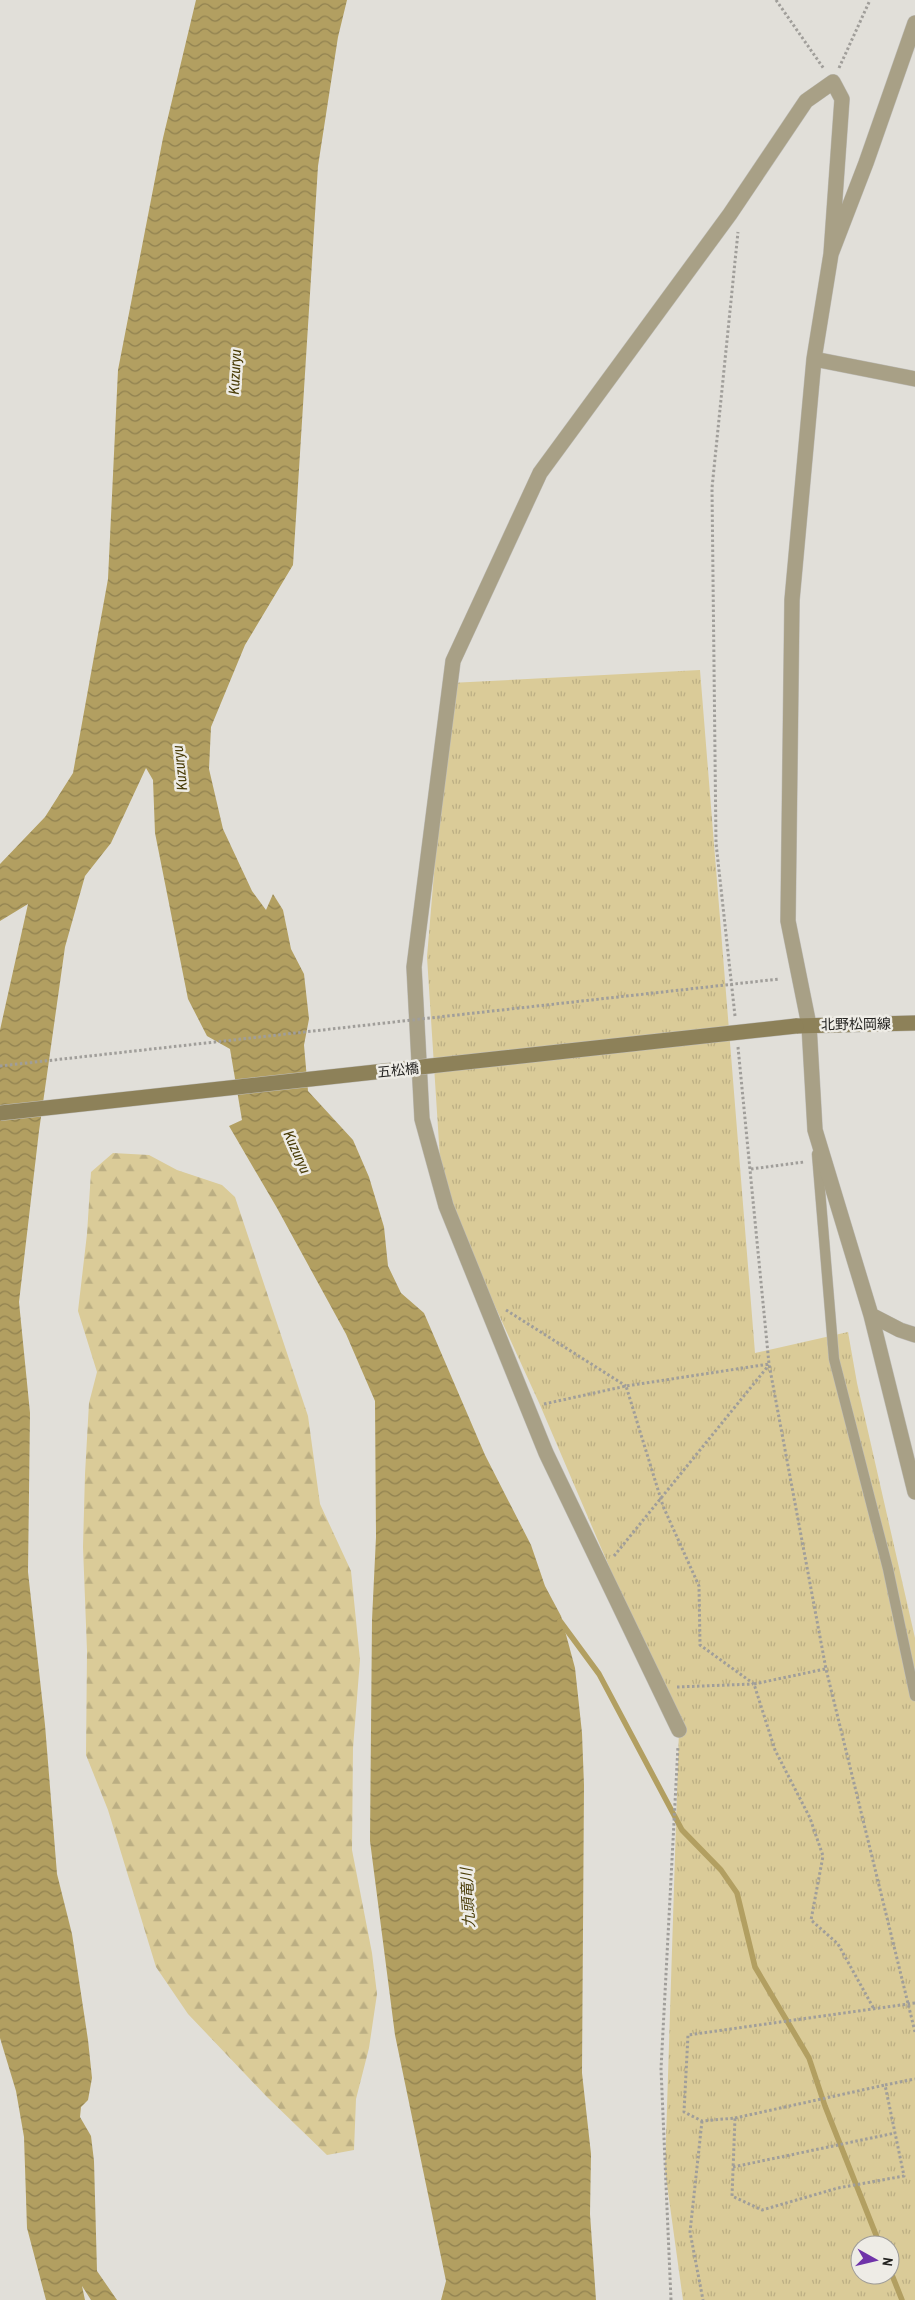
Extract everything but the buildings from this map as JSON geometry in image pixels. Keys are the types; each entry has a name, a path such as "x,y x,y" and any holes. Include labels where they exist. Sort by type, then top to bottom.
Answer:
{"main road":[{"name":"北野松岡線","path":"803,1025 915,1023"},
{"name":"五松橋","path":"0,1113 803,1025"}],"street":[{"path":"831,254 866,164 915,23"},
{"path":"679,1730 546,1453 446,1206 422,1119 414,967 453,661 540,474 730,214 806,101 833,82 842,99 831,254 814,359 792,600 788,922 803,1025 815,1130 871,1315 915,1492"},
{"path":"814,359 915,379"},
{"path":"871,1315 900,1330 915,1334"}],"lane":[{"path":"815,1130 834,1360 888,1570 915,1696"}],"path":[{"path":"776,0 833,82"},
{"path":"833,82 870,0"},
{"path":"735,1021 716,843 712,488 739,225"},
{"path":"0,1066 779,978"},
{"path":"737,1040 769,1364 826,1669 915,2032"},
{"path":"751,1168 817,1161"},
{"path":"482,1295 626,1386 663,1506 699,1586 700,1645 754,1684 775,1750 810,1818 823,1856 810,1920 838,1944 874,2008"},
{"path":"528,1408 626,1386 769,1364"},
{"path":"603,1571 769,1364"},
{"path":"659,1687 754,1684 826,1669"},
{"path":"672,2300 661,2069 679,1730"},
{"path":"915,2003 688,2035 684,2112 702,2121 735,2118 915,2079"},
{"path":"735,2118 732,2196 762,2210 838,2188 904,2176 885,2085"},
{"path":"702,2121 690,2232 703,2300"},
{"path":"733,2167 895,2132"}],"green space":[{"path":"700,670 755,1353 848,1332 857,1383 915,1638 915,2300 683,2300 665,2170 679,1730 540,1405 442,1190 427,957 450,683"},
{"path":"113,1153 149,1155 177,1170 222,1185 235,1197 308,1416 320,1504 351,1571 360,1660 353,1748 352,1850 372,1953 377,1994 369,2048 356,2099 354,2150 327,2155 267,2097 188,2014 156,1967 108,1810 86,1755 87,1651 83,1547 85,1474 89,1403 97,1372 78,1311 87,1234 91,1172"}],"water":[{"path":"196,0 347,0 338,37 318,166 293,565 245,645 211,727 209,769 223,829 252,891 266,910 273,894 283,910 291,949 304,974 309,1019 304,1045 308,1091 353,1140 369,1177 384,1227 388,1266 401,1293 424,1313 485,1455 531,1545 545,1586 561,1616 575,1668 582,1733 584,1785 582,2073 591,2154 590,2214 596,2300 441,2300 446,2281 395,2035 370,1841 372,1620 376,1537 375,1401 346,1334 277,1208 229,1126 242,1120 230,1049 207,1036 188,999 155,833 153,780 146,768 111,843 85,876 65,947 39,1131 19,1302 30,1413 28,1572 45,1725 57,1874 72,1934 92,2078 88,2100 81,2107 80,2117 91,2136 94,2161 97,2271 117,2300 91,2300 82,2286 85,2300 46,2300 27,2228 24,2137 16,2091 0,2038 0,1030 28,904 0,921 0,864 45,817 73,773 108,579 118,370 163,138"}],"waterway":[{"path":"560,1621 599,1674 682,1830 721,1870 737,1893 755,1967 809,2058 825,2106 876,2235"},
{"path":"896,2285 902,2300"}],"water label":[{"name":"Kuzuryu","path":"235,372"},
{"name":"Kuzuryu","path":"180,768"},
{"name":"Kuzuryu","path":"297,1152"},
{"name":"九頭竜川","path":"468,1898"}]}
